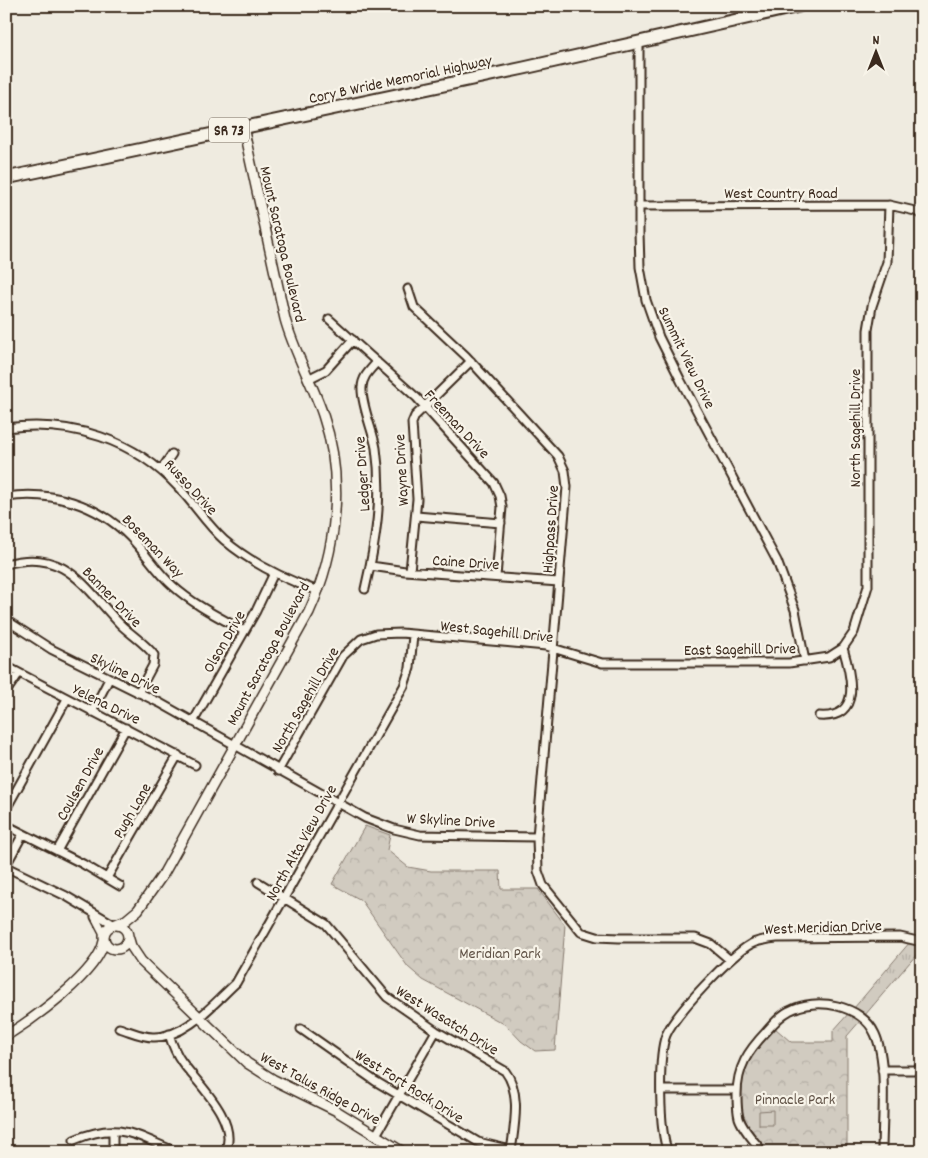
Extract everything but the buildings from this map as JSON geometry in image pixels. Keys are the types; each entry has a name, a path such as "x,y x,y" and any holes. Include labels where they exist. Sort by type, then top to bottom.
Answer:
{"highway":[{"name":"Cory B Wride Memorial Highway","path":"6,178 639,43 799,6"}],"street":[{"name":"Summit View Drive","path":"639,43 640,267 646,300 659,337 777,561 795,610 805,661"},
{"name":"Mount Saratoga Boulevard","path":"128,935 138,910 164,873 318,591 332,535 335,476 327,426 292,344 243,128"},
{"name":"West Country Road","path":"639,206 889,205 915,211 922,215"},
{"name":"North Sagehill Drive","path":"843,648 854,632 868,586 868,330 872,306 887,262 889,205"},
{"name":"Highpass Drive","path":"408,289 410,300 414,307 471,361 558,456 564,466 567,482 537,837 538,871 544,884 571,922 581,932 596,937 701,940 716,947 730,960"},
{"name":"Freeman Drive","path":"329,319 425,406 494,482 502,501 496,577"},
{"path":"308,379 326,370 353,340"},
{"name":"Wayne Drive","path":"410,571 416,516 417,471 411,426 415,416 471,361"},
{"name":"Ledger Drive","path":"365,589 371,566 377,526 378,478 373,435 362,389 365,377 377,362"},
{"name":"Russo Drive","path":"6,428 49,426 88,432 128,448 160,470 180,489 223,539 242,554 274,573 318,591"},
{"path":"160,470 172,454"},
{"name":"Boseman Way","path":"6,498 50,496 73,502 104,516 130,537 157,570 182,593 244,631"},
{"path":"416,516 501,523"},
{"name":"Banner Drive","path":"6,564 30,560 51,563 68,570 84,584 117,621 154,655 154,663 138,693"},
{"name":"Caine Drive","path":"371,566 410,571 559,582"},
{"name":"Olson Drive","path":"192,722 244,631 274,573"},
{"name":"Skyline Drive","path":"6,620 42,644 138,693 235,746"},
{"name":"North Sagehill Drive","path":"278,771 348,649 362,639 376,634 388,632 414,635"},
{"name":"West Sagehill Drive","path":"414,635 554,648 602,663 635,663"},
{"name":"North Alta View Drive","path":"169,1034 181,1029 199,1016 236,983 286,898 404,686 410,668 414,635"},
{"path":"819,716 830,717 843,710 851,696 851,678 843,648"},
{"name":"East Sagehill Drive","path":"635,663 805,661 829,657 843,648"},
{"name":"Yelena Drive","path":"6,666 195,765"},
{"path":"6,692 19,673"},
{"path":"92,712 109,679"},
{"path":"6,809 67,699"},
{"name":"Coulsen Drive","path":"57,851 126,728"},
{"name":"W Skyline Drive","path":"235,746 366,818 394,829 420,835 537,837"},
{"name":"Pugh Lane","path":"107,878 178,755"},
{"path":"6,824 120,886"},
{"path":"6,1036 49,1006 93,963 125,945 128,935 122,926 92,913 66,896 6,866 24,834"},
{"name":"West Wasatch Drive","path":"258,882 326,924 387,997 436,1031 505,1071 513,1081 516,1102 511,1151"},
{"name":"Mount Saratoga Boulevard","path":"115,924 126,920 138,910"},
{"path":"92,913 99,922 104,937 116,949"},
{"path":"93,963 108,927 115,924"},
{"name":"West Talus Ridge Drive","path":"128,935 131,946 141,960 257,1070 376,1135 403,1152"},
{"name":"West Meridian Drive","path":"668,1152 662,1130 662,1050 666,1035 679,1016 730,960 752,943 777,938 900,937 922,942"},
{"name":"West Talus Ridge Drive","path":"116,949 141,960"},
{"path":"763,1152 739,1118 737,1090 739,1069 745,1056 780,1017 787,1012 806,1006 833,1006 854,1012 862,1017 875,1034 882,1070 882,1152"},
{"path":"119,1028 145,1036 169,1034 179,1058 217,1106 226,1132 226,1151"},
{"name":"West Fort Rock Drive","path":"300,1029 375,1081 478,1142 511,1151"},
{"path":"376,1135 436,1031"},
{"path":"882,1070 922,1070"},
{"path":"662,1090 737,1090"},
{"path":"112,1131 113,1152"},
{"path":"74,1140 96,1132 112,1131 140,1135 177,1152"}],"green space":[{"name":"Meridian Park","path":"365,826 390,835 387,850 408,867 431,871 500,871 501,889 538,889 565,925 555,1050 535,1051 521,1041 506,1025 423,980 408,967 361,900 332,884"},
{"path":"910,942 922,948 865,1015 854,1008"},
{"name":"Pinnacle Park","path":"849,1013 860,1021 847,1036 847,1152 767,1152 747,1124 741,1103 743,1075 753,1051 775,1028 791,1042 833,1042 833,1031"},
{"path":"773,1110 773,1125 759,1125 759,1111"}]}
